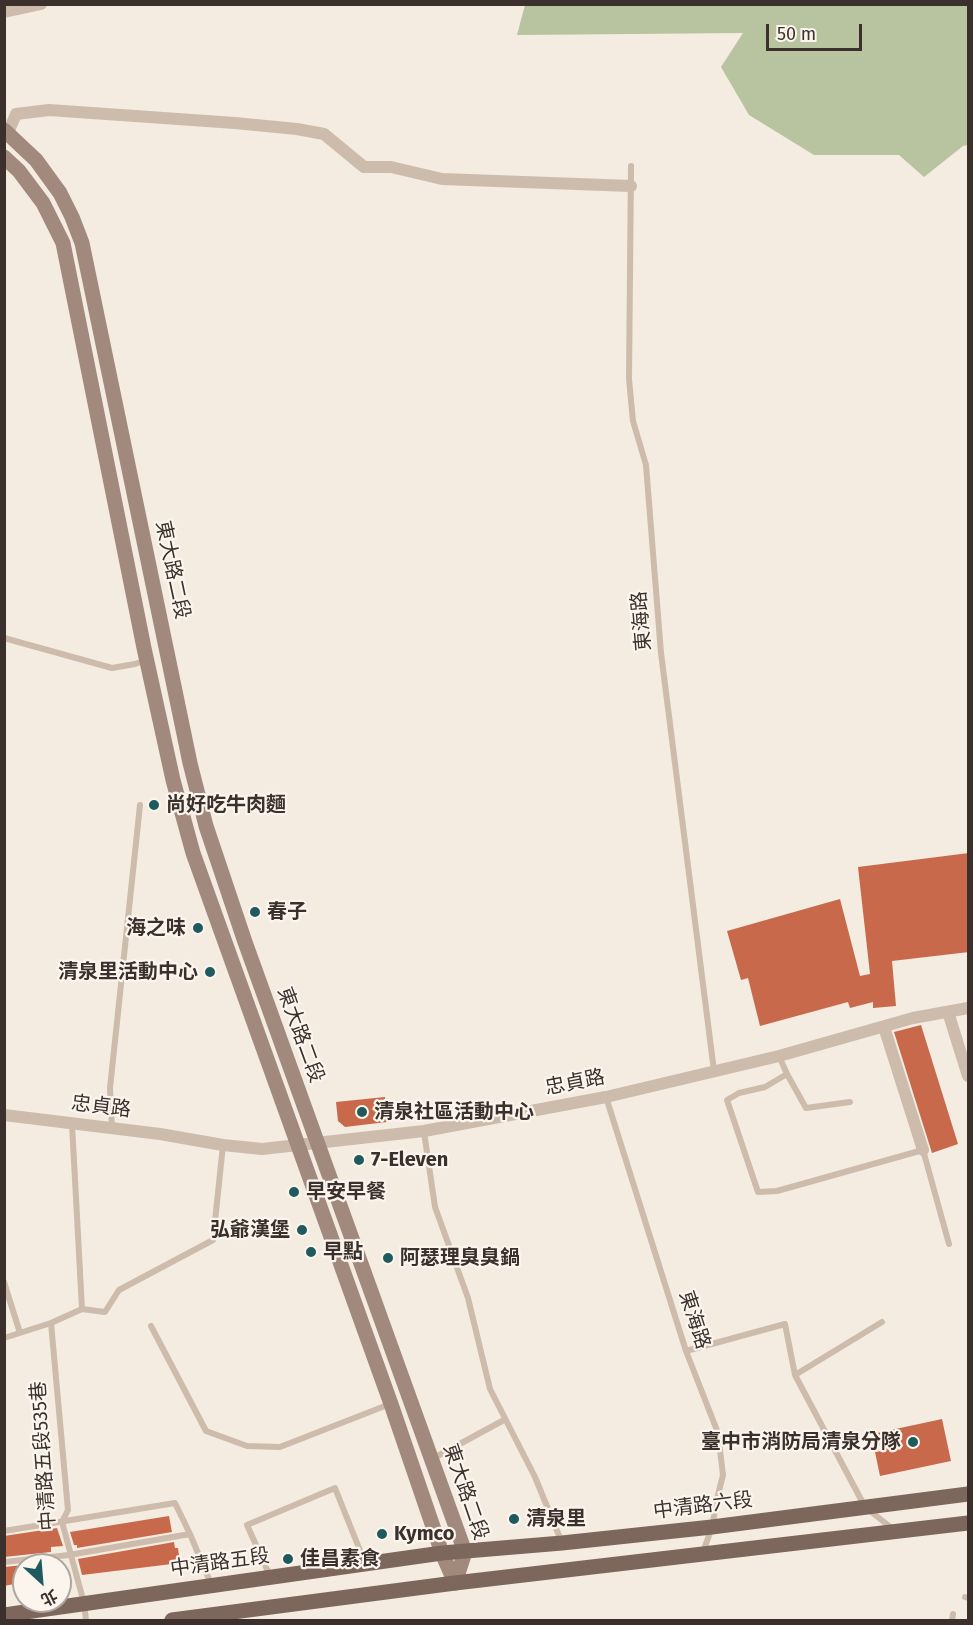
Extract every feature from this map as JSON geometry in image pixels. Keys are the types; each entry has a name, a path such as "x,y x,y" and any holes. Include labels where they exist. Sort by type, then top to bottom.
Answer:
{"main road":[{"name":"中清路六段","path":"442,1553 712,1527 969,1494"},
{"path":"172,1620 455,1583 969,1523"},
{"name":"中清路五段","path":"4,1615 442,1553"}],"street":[{"path":"4,12 41,4"},
{"path":"6,131 16,114 49,110 235,123 324,134 364,166 391,167 442,179 631,186"},
{"name":"東大路二段","path":"6,131 36,160 60,193 82,243 190,763 206,826 244,942 465,1552 455,1583"},
{"name":"東大路二段","path":"4,157 19,171 43,203 63,243 145,654 173,780 193,853 391,1404 442,1553 455,1583"},
{"path":"145,654 166,643"},
{"name":"忠貞路","path":"4,1115 72,1122 262,1149 424,1131 606,1097 779,1056 913,1018 969,1008"},
{"path":"948,1012 969,1076"},
{"path":"884,1027 923,1150"}],"lane":[{"name":"東海路","path":"631,166 630,379 633,421 646,465 661,652 714,1072"},
{"path":"4,638 112,668 135,664 145,654"},
{"path":"112,1128 110,1088 140,805"},
{"path":"779,1056 806,1108 850,1102"},
{"path":"787,1074 765,1087 727,1100 758,1192 777,1191 923,1150 948,1244"},
{"name":"東海路","path":"606,1097 686,1351 718,1433 723,1475 712,1527 702,1555"},
{"path":"72,1122 82,1309"},
{"path":"424,1131 435,1207 468,1298 490,1389 535,1477 562,1543"},
{"path":"4,1338 51,1323 82,1309 105,1311 119,1290 213,1240 223,1145"},
{"path":"4,1282 20,1333"},
{"name":"中清路五段535巷","path":"51,1323 68,1509 62,1522 69,1553"},
{"path":"795,1376 882,1323"},
{"path":"686,1351 785,1324 795,1376 865,1507 895,1532"},
{"path":"150,1326 206,1431 247,1446 280,1447 391,1404"},
{"path":"432,1459 504,1420"},
{"path":"270,1577 248,1525 335,1488 364,1563"},
{"path":"4,1530 175,1503 211,1585"},
{"path":"72,1554 190,1534"},
{"name":"中清路五段535巷","path":"72,1565 84,1603 86,1620"}],"green space":[{"path":"525,5 968,5 968,145 963,146 924,177 899,155 814,155 749,115 721,67 743,33 517,35"}],"building":[{"path":"969,853 969,952 892,961 896,1006 873,1008 873,1002 850,1008 848,1002 760,1026 748,978 741,980 727,931 840,899 860,976 870,974 858,867"},
{"path":"921,1025 958,1144 932,1153 894,1032"},
{"name":"清泉社區活動中心","path":"385,1097 387,1122 345,1127 338,1121 336,1102"},
{"name":"臺中市消防局清泉分隊","path":"942,1419 951,1461 880,1476 875,1452 881,1451 877,1433"},
{"path":"169,1516 172,1532 77,1548 70,1532"},
{"path":"57,1528 63,1546 51,1547 51,1552 12,1553 12,1556 4,1557 4,1536"},
{"path":"174,1542 175,1548 178,1548 180,1563 82,1575 78,1559"},
{"path":"12,1566 12,1584 4,1586 4,1567"}],"place":[{"name":"尚好吃牛肉麵","path":"154,805"},
{"name":"春子","path":"255,912"},
{"name":"海之味","path":"198,928"},
{"name":"清泉里活動中心","path":"210,972"},
{"name":"清泉社區活動中心","path":"362,1112"},
{"name":"7-Eleven","path":"359,1160"},
{"name":"早安早餐","path":"294,1192"},
{"name":"弘爺漢堡","path":"302,1230"},
{"name":"早點","path":"311,1252"},
{"name":"阿瑟理臭臭鍋","path":"388,1258"},
{"name":"臺中市消防局清泉分隊","path":"913,1442"},
{"name":"清泉里","path":"514,1519"},
{"name":"Kymco","path":"382,1534"},
{"name":"佳昌素食","path":"288,1559"}]}
